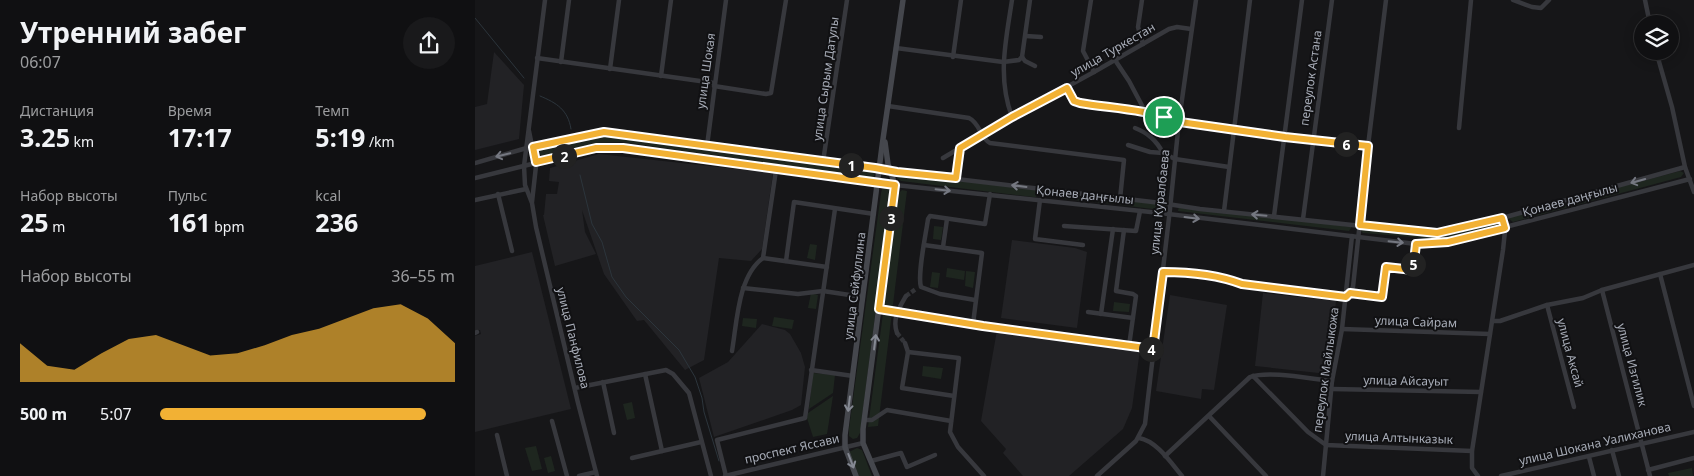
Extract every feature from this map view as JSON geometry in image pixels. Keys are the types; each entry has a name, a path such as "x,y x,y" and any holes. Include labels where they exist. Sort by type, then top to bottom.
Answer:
{"main road":[{"name":"улица Сейфуллина","path":"845,447 879,168 903,0"},
{"name":"улица Сейфуллина","path":"863,443 864,420 895,185 894,172 886,157 885,128"},
{"name":"Қонаев даңғылы","path":"879,168 894,172"},
{"path":"863,443 877,476"},
{"path":"845,447 856,476"}],"street":[{"name":"улица Панфилова","path":"545,0 525,150 526,189 532,203 597,474"},
{"path":"561,62 569,0"},
{"path":"610,69 619,0"},
{"path":"661,76 671,0"},
{"name":"улица Шокая","path":"707,146 726,0"},
{"path":"537,58 714,84 766,94 771,93 786,0"},
{"name":"улица Сырым Датулы","path":"823,162 847,0"},
{"path":"953,57 961,0"},
{"path":"1012,0 1003,62 1005,96 1012,117"},
{"path":"896,48 953,57 1003,62 1019,60 1022,57 1031,0"},
{"path":"1091,0 1083,51 1094,72"},
{"path":"1142,0 1138,27 1143,44"},
{"name":"улица Куралбаева","path":"1139,438 1145,424 1170,215 1179,121 1196,0"},
{"path":"1224,211 1250,0"},
{"path":"1275,216 1301,0"},
{"name":"переулок Астана","path":"1303,219 1332,0"},
{"name":"переулок Майлыкожа","path":"1323,476 1332,381 1346,297 1353,287 1386,0"},
{"path":"1459,128 1471,0"},
{"path":"1513,0 1536,8 1541,8 1549,0"},
{"path":"1645,0 1649,15"},
{"name":"улица Туркестан","path":"943,158 982,134 1143,44 1174,28 1191,29"},
{"path":"1026,36 1041,37"},
{"path":"1022,57 1025,61 1035,66"},
{"path":"1115,60 1146,113"},
{"path":"1659,60 1685,167 1694,192"},
{"path":"1067,88 1071,98 1076,102 1233,130 1368,146"},
{"path":"888,106 965,116 974,121 986,141 990,143 1124,160 1120,198"},
{"name":"улица Панфилова","path":"528,127 536,162 532,203"},
{"path":"1135,128 1153,138 1163,152 1175,159 1229,167"},
{"name":"Қонаев даңғылы","path":"475,162 600,132 879,168"},
{"path":"1128,145 1150,152 1163,152"},
{"name":"Қонаев даңғылы","path":"475,178 536,162 603,148 623,148 895,185 990,194 1416,244 1448,242 1505,228 1689,176 1694,172"},
{"path":"956,178 960,148"},
{"name":"Қонаев даңғылы","path":"894,172 1224,211 1437,233 1502,218 1685,167"},
{"path":"763,258 776,170"},
{"path":"475,200 526,189"},
{"path":"498,194 512,251"},
{"path":"975,300 919,288 924,245 930,216 985,224 990,194"},
{"path":"1040,200 1035,239 1083,245"},
{"path":"786,261 794,202 874,214"},
{"path":"725,476 717,440 805,418 835,209"},
{"path":"1064,226 1136,231 1140,211"},
{"path":"1478,476 1472,468 1471,452 1493,321 1505,228 1502,218"},
{"path":"943,247 947,219"},
{"path":"1101,314 1113,229"},
{"path":"1124,230 1116,291 1135,295 1129,346"},
{"path":"1163,272 1190,274 1233,280 1242,284 1346,297 1352,236"},
{"path":"1350,293 1382,297 1386,267 1413,270 1416,244"},
{"path":"924,245 982,252 973,324"},
{"path":"732,351 743,288 757,262 763,258 827,267"},
{"path":"1493,321 1500,321 1547,305 1583,298 1602,290 1694,265"},
{"path":"1660,274 1694,406"},
{"path":"743,288 798,294 823,291 863,297"},
{"name":"улица Изгилик","path":"1602,290 1650,476"},
{"path":"897,334 895,328 897,312 906,296"},
{"name":"улица Аксай","path":"1547,305 1574,407"},
{"path":"879,309 1153,349"},
{"path":"1088,312 1133,318"},
{"name":"улица Сайрам","path":"1341,329 1490,334"},
{"path":"905,343 908,352 903,388 954,396"},
{"path":"908,352 959,358 951,432 958,447 984,476"},
{"path":"575,388 666,370 670,371 689,393 711,476"},
{"path":"811,370 853,376"},
{"path":"645,374 662,451"},
{"path":"1165,456 1253,376 1277,375 1332,381"},
{"path":"1253,376 1311,435 1326,445"},
{"path":"603,382 614,433"},
{"name":"улица Айсауыт","path":"1332,389 1481,392"},
{"path":"864,420 872,420 887,410 951,421"},
{"path":"1209,416 1266,476"},
{"path":"553,421 567,476"},
{"name":"улица Шокана Уалиханова","path":"1501,476 1694,432"},
{"path":"497,435 507,476"},
{"path":"1097,476 1139,438 1150,442 1182,476"},
{"path":"632,458 701,442"},
{"name":"проспект Яссави","path":"725,476 863,443"},
{"name":"улица Алтынказык","path":"1326,445 1471,452"},
{"path":"1612,450 1619,476"},
{"path":"871,461 901,454 907,467 935,456"},
{"path":"1589,457 1594,476"},
{"path":"1648,470 1694,458"},
{"path":"1529,469 1531,476"},
{"path":"579,476 597,474"}],"shaded area":[{"path":"494,52 524,85 519,139 475,150 475,107 487,104"},
{"path":"598,132 875,170 874,178 622,142 596,143 541,158 539,147"},
{"path":"599,154 773,173 762,249 751,261 719,258 704,360 685,370 644,320 637,321 604,274 582,210 585,232 596,254 555,266 543,215 546,194 557,194 559,182 549,181 550,168"},
{"path":"1680,171 1684,173 1681,177 1513,222 1509,219 1511,216"},
{"path":"899,174 1038,190 1038,194 1036,197 1033,197 901,181 897,178"},
{"path":"890,188 891,192 860,433 857,438 853,439 849,436 849,429 881,193 882,189"},
{"path":"902,190 907,191 878,426 868,427 899,193"},
{"path":"1065,193 1115,199 1117,202 1114,204 1064,199 1062,196"},
{"path":"1121,200 1163,205 1164,208 1160,210 1121,205 1119,203"},
{"path":"1179,206 1351,228 1349,231 1178,211"},
{"path":"1499,220 1501,223 1499,225 1436,239 1363,233 1361,231 1362,228 1427,233"},
{"path":"934,226 943,227 941,240 933,239"},
{"path":"1012,240 1075,248 1087,252 1077,328 1001,318"},
{"path":"810,244 817,245 815,260 807,258"},
{"path":"532,252 571,409 475,432 475,336 481,334 480,330 475,331 475,266"},
{"path":"947,268 965,271 964,280 946,277"},
{"path":"966,271 975,272 973,288 965,286"},
{"path":"932,272 940,273 938,288 930,287"},
{"path":"811,293 818,295 816,309 808,308"},
{"path":"1263,293 1336,301 1328,374 1255,366"},
{"path":"1170,295 1227,305 1214,390 1202,389 1201,399 1156,391"},
{"path":"1114,302 1130,304 1129,312 1113,311"},
{"path":"774,317 794,320 792,329 772,326"},
{"path":"743,318 757,319 756,328 742,326"},
{"path":"762,324 785,330 790,334 801,353 805,367 801,405 792,410 714,437 699,378 728,362"},
{"path":"997,330 1140,350 1132,408 1123,429 1069,476 1023,476 1003,453 1006,449 981,421"},
{"path":"923,366 943,368 941,379 922,376"},
{"path":"813,373 835,375 833,393 809,409"},
{"path":"833,396 827,434 813,437 807,418 808,413"},
{"path":"632,402 635,418 627,420 623,404"},
{"path":"536,446 542,469 532,471 525,448"},
{"path":"857,448 862,450 872,476 859,476 849,452"},
{"path":"551,456 555,471 548,473 544,458"},
{"path":"1692,468 1693,476 1669,476 1668,473"}],"waterway":[{"path":"475,18 524,78"},
{"path":"540,96 552,101 561,108 570,122 571,129"},
{"path":"580,175 592,224 602,242 612,277 626,297 679,350 695,377 719,461"}],"tunnel":[{"path":"906,296 916,289"},
{"path":"897,333 905,343"}],"route":[{"path":"1067,88 1071,98 1076,102 1164,117 1173,121 1233,130 1368,146 1360,225 1437,233 1502,218 1505,228 1448,242 1416,244 1413,270 1386,267 1382,297 1350,293 1346,297 1242,284 1233,280 1190,274 1163,272 1153,349 983,326 879,309 895,185 670,156 623,148 596,148 536,162 533,147 604,132 897,172 956,178 960,148 1012,117 1067,88"}]}
